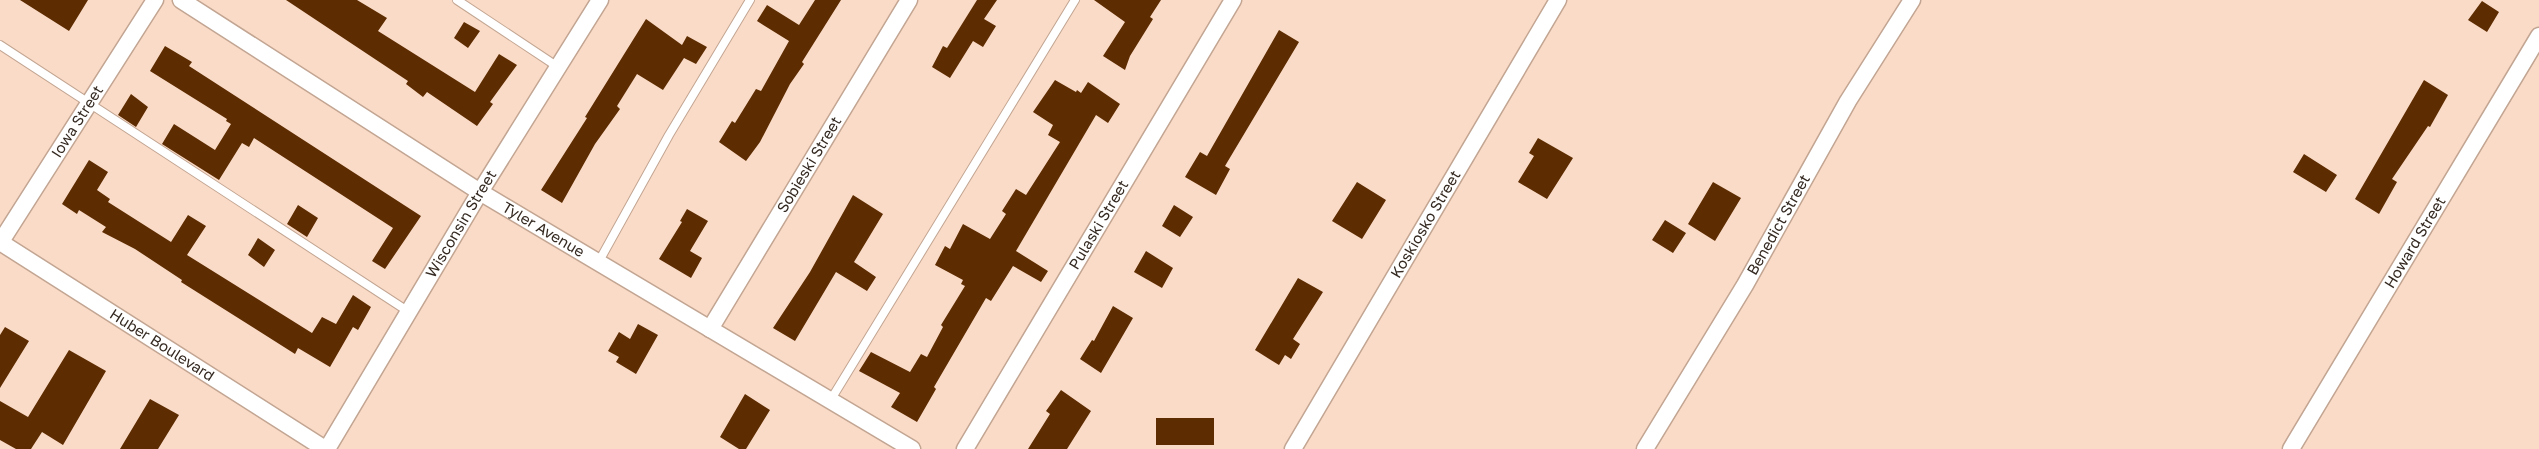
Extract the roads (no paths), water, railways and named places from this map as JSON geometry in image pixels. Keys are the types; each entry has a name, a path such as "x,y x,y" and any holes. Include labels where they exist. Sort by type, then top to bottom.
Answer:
{"street":[{"name":"Iowa Street","path":"0,243 155,0"},
{"name":"Tyler Avenue","path":"181,0 480,192 912,449"},
{"name":"Wisconsin Street","path":"326,449 480,192 600,0"},
{"name":"Sobieski Street","path":"710,330 909,0"},
{"name":"Pulaski Street","path":"965,449 1233,0"},
{"name":"Koskiosko Street","path":"1294,449 1558,0"},
{"name":"Benedict Street","path":"1645,449 1745,285 1848,101 1912,0"},
{"name":"Howard Street","path":"2291,449 2539,36"},
{"name":"Huber Boulevard","path":"0,243 326,449"}],"lane":[{"path":"457,0 558,67"},
{"path":"598,263 669,135 750,0"},
{"path":"830,400 1075,0"},
{"path":"0,45 408,312"}]}
